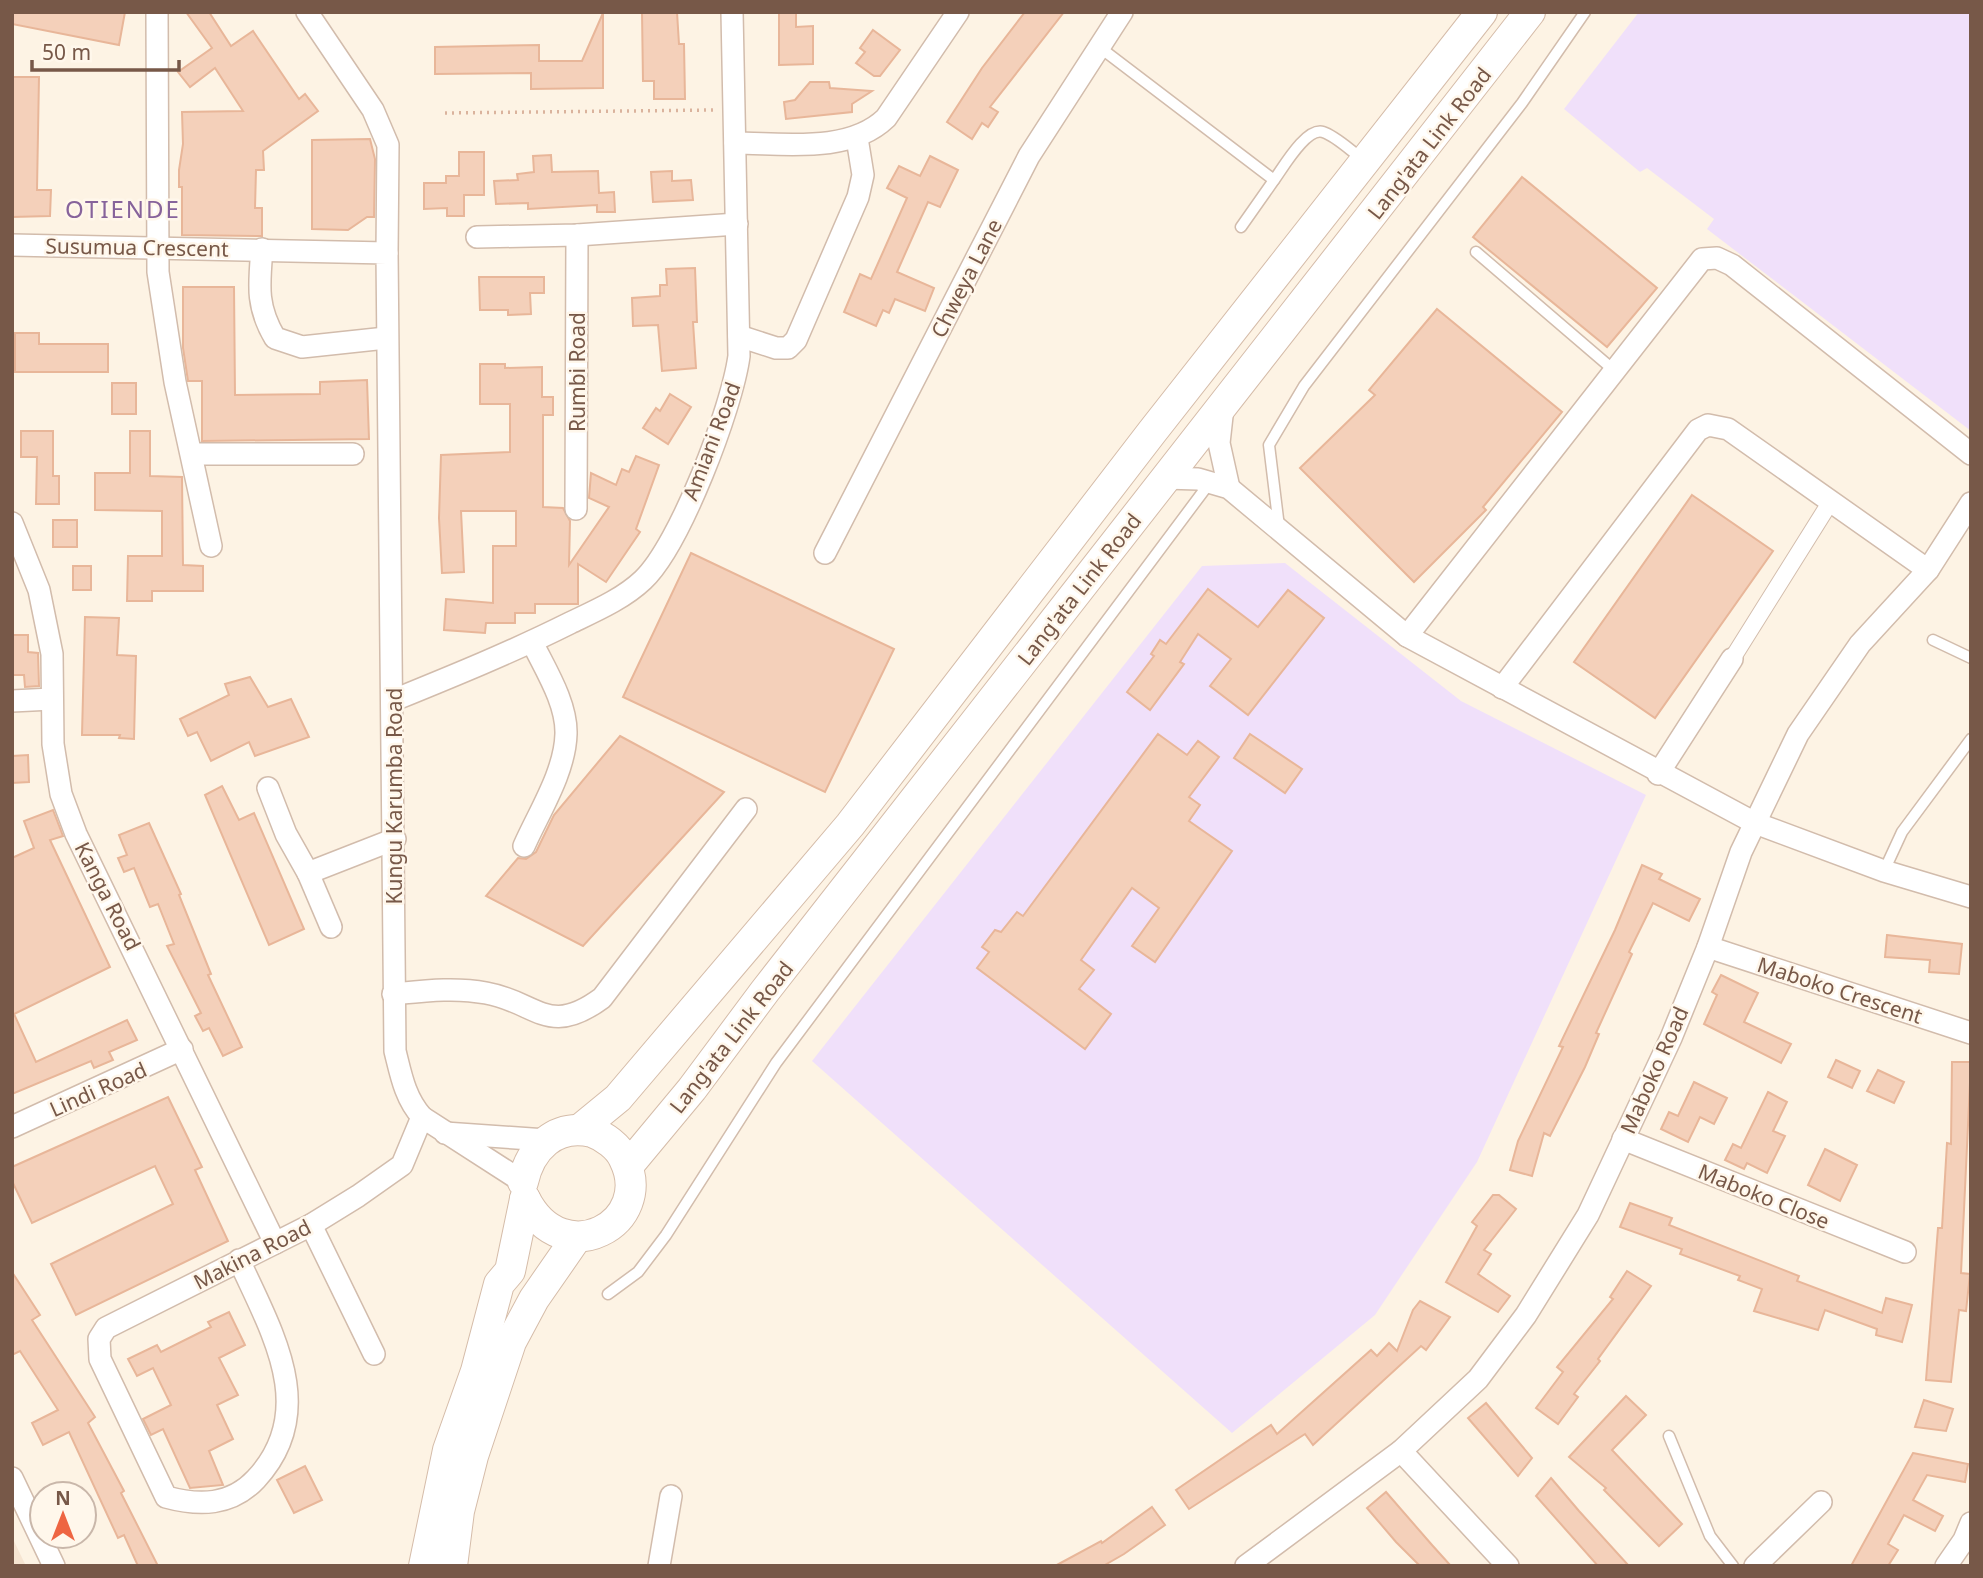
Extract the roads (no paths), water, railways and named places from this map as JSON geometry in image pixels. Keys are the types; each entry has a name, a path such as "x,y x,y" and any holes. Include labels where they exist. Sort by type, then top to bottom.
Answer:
{"main road":[{"name":"Lang'ata Link Road","path":"579,1130 618,1098 850,825 1364,160 1482,12"},
{"name":"Lang'ata Link Road","path":"628,1166 692,1089 1530,12"},
{"path":"424,1566 447,1450 476,1371 499,1284 510,1271 524,1191 534,1151 546,1140 579,1130 595,1133 622,1153 628,1166 631,1185 620,1216 609,1227 593,1235 577,1237 559,1234 544,1226 524,1191"},
{"path":"452,1566 459,1511 511,1342 534,1299 577,1237"}],"street":[{"path":"157,12 158,248 164,321 211,546"},
{"name":"Kungu Karumba Road","path":"307,12 373,110 388,145 386,338 394,701 395,1051 404,1087 412,1105 422,1117 524,1191"},
{"name":"Amiani Road","path":"394,701 532,642 624,595 658,562 722,423 735,385 739,336 732,12"},
{"path":"735,143 811,143 857,138 886,118 958,12"},
{"name":"Chweya Lane","path":"825,553 1029,156 1122,12"},
{"path":"739,336 776,348 788,348 796,340 858,197 863,175 857,138"},
{"path":"477,237 577,235 737,224"},
{"name":"Rumbi Road","path":"576,509 577,235"},
{"name":"Susumua Crescent","path":"12,245 387,253"},
{"path":"262,249 258,288 263,318 275,338 302,347 386,338"},
{"path":"1407,636 1616,372 1697,263 1708,258 1717,258 1732,265 1833,342 1971,454"},
{"path":"1220,484 1219,443 1223,404"},
{"path":"1502,688 1698,430 1708,425 1728,429 1928,570"},
{"path":"192,454 353,454"},
{"path":"1165,478 1220,484 1407,636 1658,774 1755,823 1884,871 1971,897"},
{"path":"1658,774 1831,501"},
{"name":"Maboko Road","path":"1246,1566 1401,1451 1478,1379 1526,1315 1588,1215 1708,947 1741,852 1798,734 1860,644 1928,570 1971,503"},
{"name":"Kanga Road","path":"13,526 39,590 52,654 53,744 61,794 76,834 275,1243"},
{"path":"524,846 562,760 566,732 556,690 532,642"},
{"path":"12,701 52,699"},
{"path":"268,788 286,834 308,873 331,927"},
{"path":"393,994 463,989 489,993 548,1016 565,1018 581,1014 601,998 746,809"},
{"path":"308,873 395,839"},
{"name":"Maboko Crescent","path":"1708,947 1971,1033"},
{"name":"Lindi Road","path":"12,1126 182,1049"},
{"name":"Makina Road","path":"239,1260 280,1352 287,1400 282,1438 270,1464 249,1486 223,1500 194,1505 166,1497 97,1349 106,1328 239,1260 311,1225 402,1165 422,1117"},
{"path":"443,1132 546,1140"},
{"name":"Maboko Close","path":"1623,1139 1905,1252"},
{"path":"311,1225 374,1354"},
{"path":"1401,1451 1508,1566"},
{"path":"12,1478 54,1566"},
{"path":"659,1566 671,1496"},
{"path":"1755,1566 1821,1502"},
{"path":"1946,1566 1964,1540 1971,1523"}],"lane":[{"path":"1279,530 1269,445 1276,433 1304,386 1522,103 1585,12"},
{"path":"1098,46 1274,180"},
{"path":"1241,227 1306,137 1314,132 1324,132 1364,160"},
{"path":"1476,252 1616,372"},
{"path":"608,1294 638,1272 673,1224 776,1063 1220,484"},
{"path":"1933,640 1971,658"},
{"path":"1884,871 1902,832 1971,739"},
{"path":"1669,1436 1710,1536 1733,1566"}],"district":[{"name":"OTIENDE","path":"123,208"}]}
